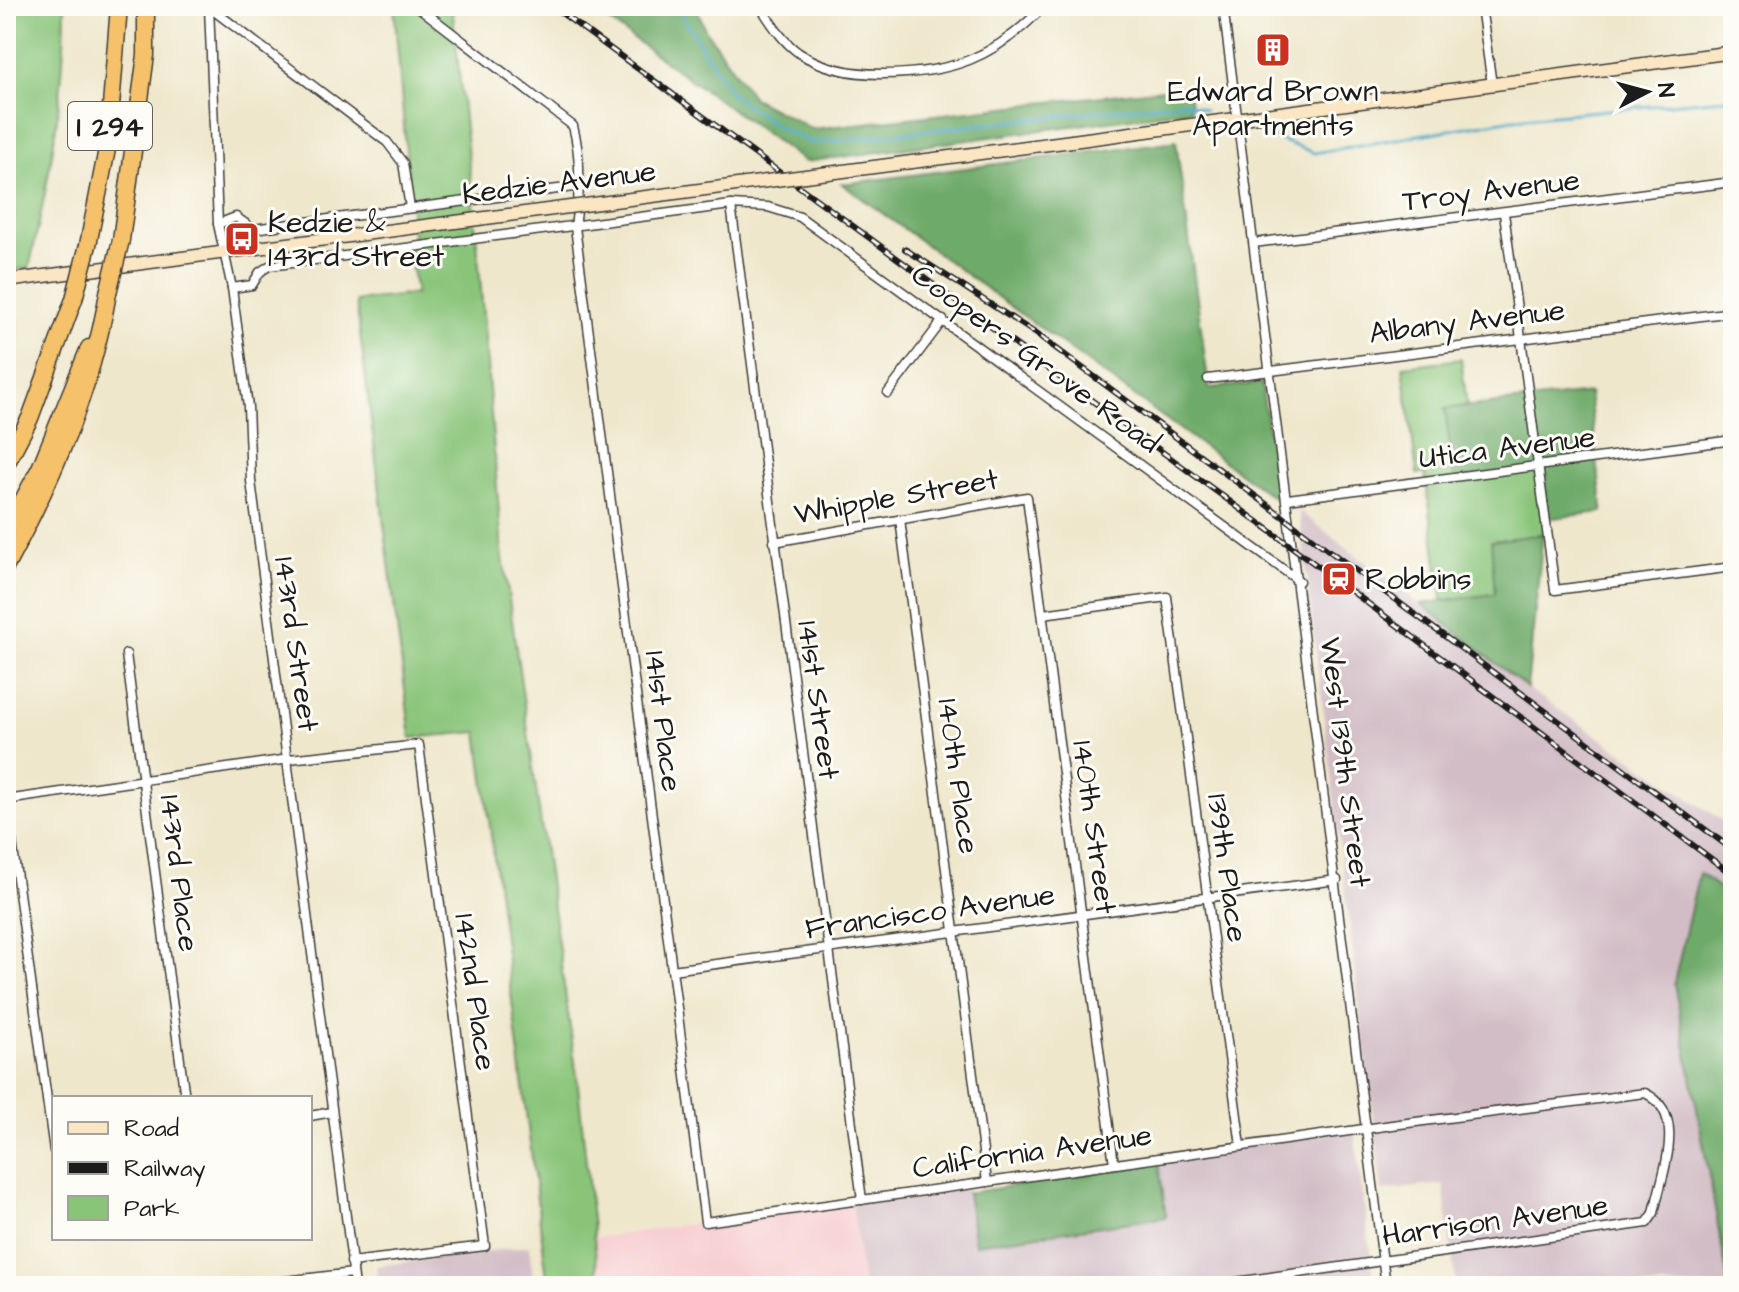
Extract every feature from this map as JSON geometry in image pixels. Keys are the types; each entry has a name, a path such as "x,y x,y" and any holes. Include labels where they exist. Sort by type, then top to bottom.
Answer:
{"highway":[{"name":"I 294","path":"6,464 30,418 74,299 88,245 108,144 119,6"},
{"name":"I 294","path":"6,532 40,468 108,293 121,240 146,55 146,6"},
{"path":"6,566 50,481 79,412 93,365 108,293"},
{"path":"6,453 30,418"}],"main road":[{"name":"Kedzie Avenue","path":"6,281 1733,52"}],"street":[{"name":"141st Place","path":"417,6 573,126 581,155 581,186 575,227 705,1222"},
{"path":"760,6 775,31 797,52 823,66 857,74 914,74 955,67 981,57 1024,27 1044,6"},
{"name":"West 139th Street","path":"1223,6 1299,581 1386,1286"},
{"path":"1481,6 1492,85"},
{"path":"209,7 387,142 403,163 410,208"},
{"name":"143rd Street","path":"209,7 218,224 232,288 248,407 251,481 355,1286"},
{"name":"Troy Avenue","path":"1254,243 1733,182"},
{"path":"218,224 236,217 253,229 581,186"},
{"name":"Coopers Grove Road","path":"232,288 252,285 260,272 269,266 731,205 768,207 800,217 1299,581"},
{"name":"141st Street","path":"731,205 862,1200"},
{"path":"1504,213 1555,590 1733,567"},
{"name":"Albany Avenue","path":"1208,379 1733,312"},
{"path":"888,393 943,320"},
{"name":"Utica Avenue","path":"1288,499 1733,440"},
{"name":"Whipple Street","path":"774,542 1027,497"},
{"name":"140th Street","path":"1027,497 1114,1164"},
{"name":"140th Place","path":"900,519 987,1182"},
{"name":"139th Place","path":"1043,614 1167,597 1241,1146"},
{"name":"143rd Place","path":"126,654 185,1096"},
{"name":"142nd Place","path":"289,759 419,745 485,1246 351,1262"},
{"path":"52,1136 6,799 289,759"},
{"name":"Francisco Avenue","path":"672,970 1337,880"},
{"name":"California Avenue","path":"705,1222 1366,1128 1645,1093"},
{"name":"Harrison Avenue","path":"1208,1286 1647,1223 1654,1213 1670,1123 1669,1115 1658,1099 1645,1093"},
{"path":"312,1116 332,1112"},
{"path":"244,1286 353,1273"}],"shaded area":[{"path":"1299,511 1527,688 1733,828 1733,898 1699,874 1674,983 1729,1286 1456,1286 1443,1184 1382,1191"},
{"path":"1354,1130 1375,1286 863,1286 852,1201 965,1185 975,1243 1166,1217 1159,1158"},
{"path":"852,1201 863,1286 599,1286 593,1238"},
{"path":"529,1246 534,1286 379,1286 376,1266"}],"green space":[{"path":"6,6 65,6 62,73 54,138 29,268 6,271"},
{"path":"394,6 452,6 477,240 502,550 577,1076 599,1286 548,1286 478,732 411,738 356,301 416,294 409,250 414,248"},
{"path":"588,6 696,6 705,29 753,98 812,129 1189,86 1191,110 805,162"},
{"path":"1176,141 1209,388 1261,383 1280,502 842,184"},
{"path":"1461,359 1467,405 1445,409 1538,468 1545,519 1543,534 1492,541 1495,594 1442,600 1425,474 1417,474 1403,366"},
{"path":"1589,393 1603,512 1545,519 1538,469 1454,479 1445,409"},
{"path":"1543,534 1527,688 1421,604 1495,594 1491,541"},
{"path":"1699,873 1733,898 1733,1286 1729,1286 1674,983"},
{"path":"1159,1163 1166,1217 975,1244 967,1193"}],"waterway":[{"path":"676,6 732,95 783,130 813,143 1184,102 1205,110"},
{"path":"1258,131 1314,153 1513,119 1733,98"}],"railway":[{"path":"552,6 1280,538 1733,875"},
{"path":"905,249 1038,335 1733,850"}],"place":[{"name":"Edward Brown Apartments","path":"1273,50"},
{"name":"Kedzie & 143rd Street","path":"242,239"},
{"name":"Robbins","path":"1339,579"}]}
